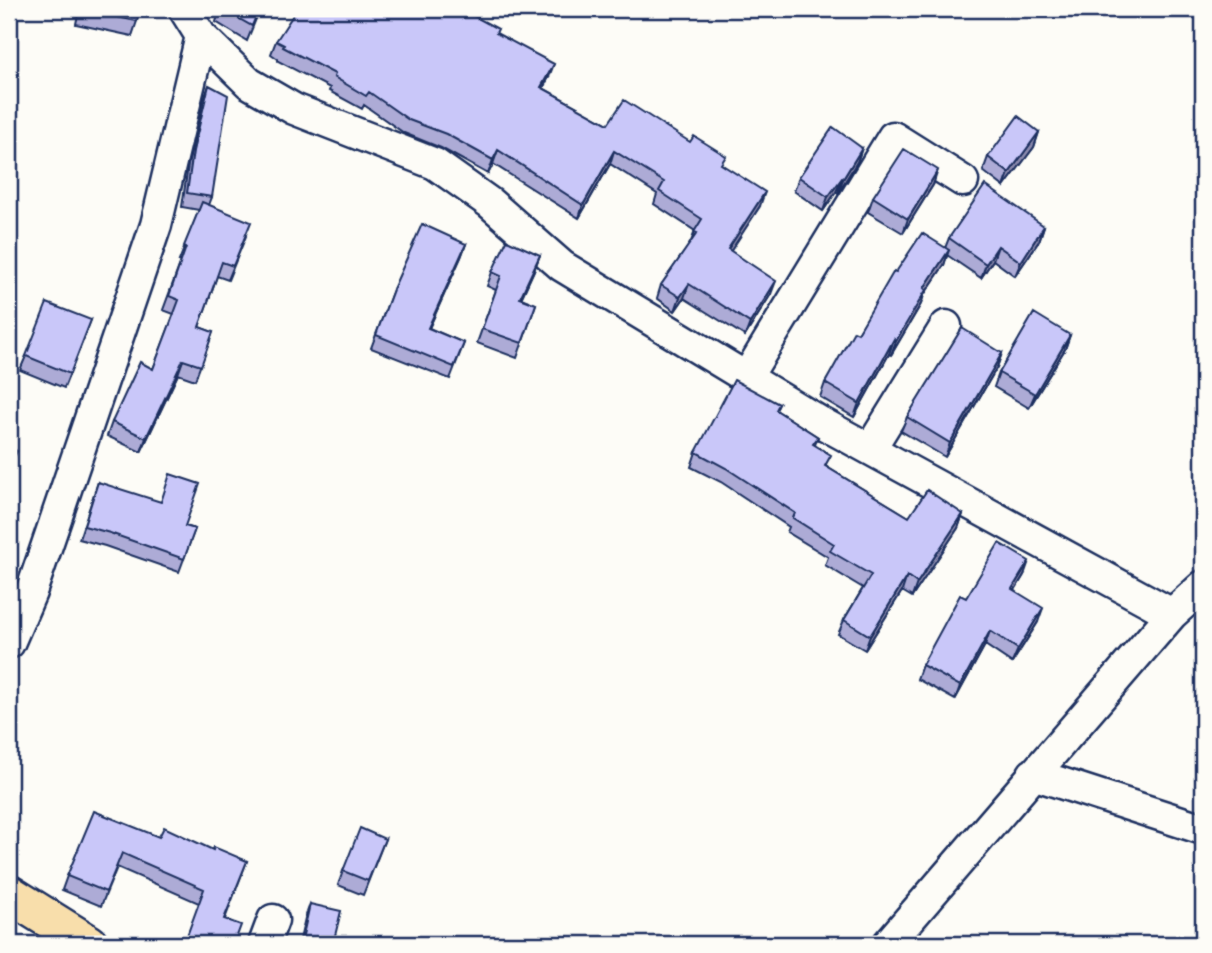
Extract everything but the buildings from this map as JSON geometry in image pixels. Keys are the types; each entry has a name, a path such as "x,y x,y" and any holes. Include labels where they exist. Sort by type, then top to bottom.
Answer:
{"main road":[{"path":"9,894 89,944"}],"street":[{"path":"184,9 201,36 249,83 294,109 435,164 490,203 562,266 746,378 870,449 1172,614"},
{"path":"9,643 31,592 156,225 201,36"},
{"path":"746,378 893,137 963,181"},
{"path":"870,449 946,326"},
{"path":"888,944 1172,614 1203,586"},
{"path":"1033,774 1203,829"}]}
